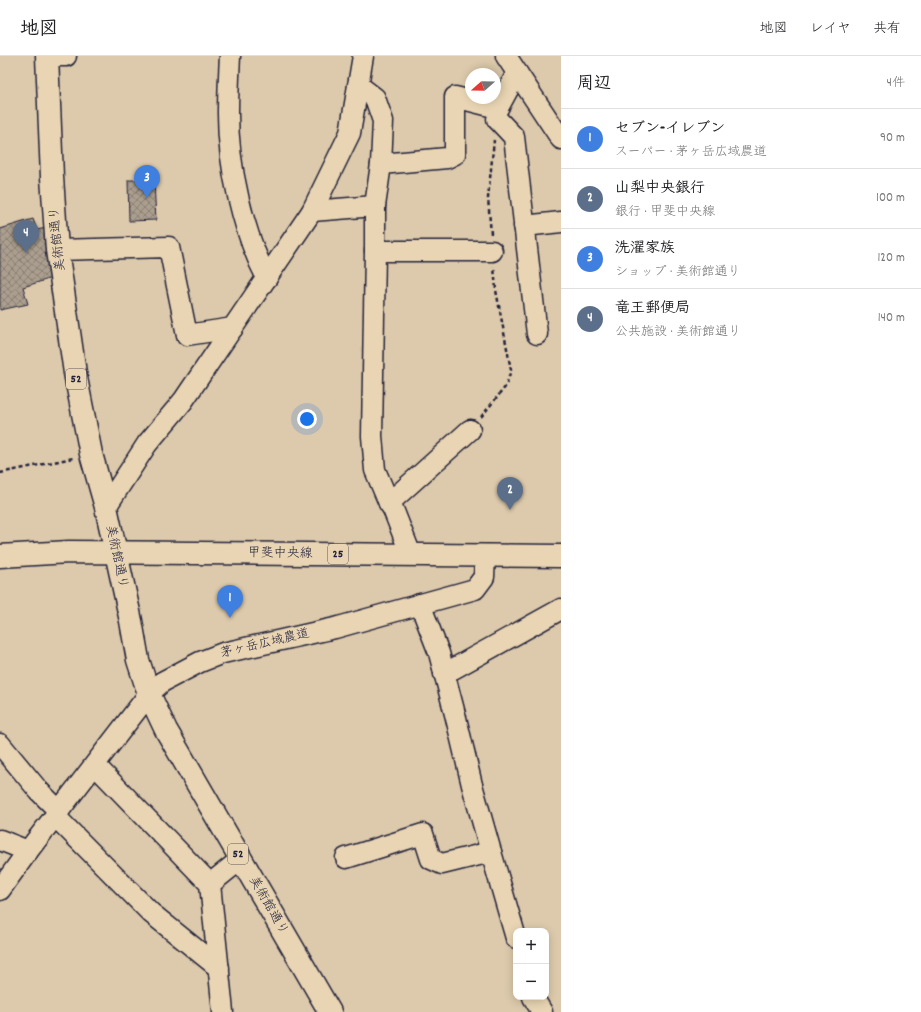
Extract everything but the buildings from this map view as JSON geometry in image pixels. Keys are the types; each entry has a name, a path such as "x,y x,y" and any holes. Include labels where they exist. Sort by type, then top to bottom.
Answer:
{"main road":[{"name":"美術館通り","path":"47,56 52,177 57,250 75,373 92,454 116,552 138,660 148,694 166,730 330,1012"},
{"name":"甲斐中央線","path":"0,556 69,552 561,556"}],"street":[{"path":"47,56 66,56"},
{"path":"230,56 228,116 232,165 246,225 258,261 267,278"},
{"path":"106,507 147,444 184,401 312,211 350,132 363,56"},
{"path":"506,56 561,139"},
{"path":"381,164 447,158 455,154 454,97 498,108 517,73"},
{"path":"358,85 374,98 383,121 381,164 375,206 372,436 375,470 393,509 411,555"},
{"path":"497,119 514,137 537,334"},
{"path":"312,211 375,206"},
{"path":"524,226 561,222"},
{"path":"57,250 168,246 187,335 233,328"},
{"path":"374,251 492,251"},
{"path":"389,502 470,430"},
{"name":"茅ヶ岳広域農道","path":"0,890 28,850 95,765 148,694 162,682 200,662 222,653 335,628 475,589 484,577 486,556"},
{"path":"420,604 439,653 472,785 513,928"},
{"path":"444,674 561,609"},
{"path":"0,744 57,814 151,913 219,968"},
{"path":"95,765 210,884 223,1012"},
{"path":"346,858 423,834 432,859 442,864 491,852"},
{"path":"0,840 28,850"},
{"path":"210,884 241,859"},
{"path":"535,1000 542,1012"}],"path":[{"path":"470,430 506,386 511,370 496,290 488,198 497,119"},
{"path":"0,473 92,454"}],"place":[{"name":"洗濯家族","path":"147,198"},
{"name":"竜王郵便局","path":"26,253"},
{"name":"山梨中央銀行","path":"510,510"},
{"name":"セブン-イレブン","path":"230,618"}]}
